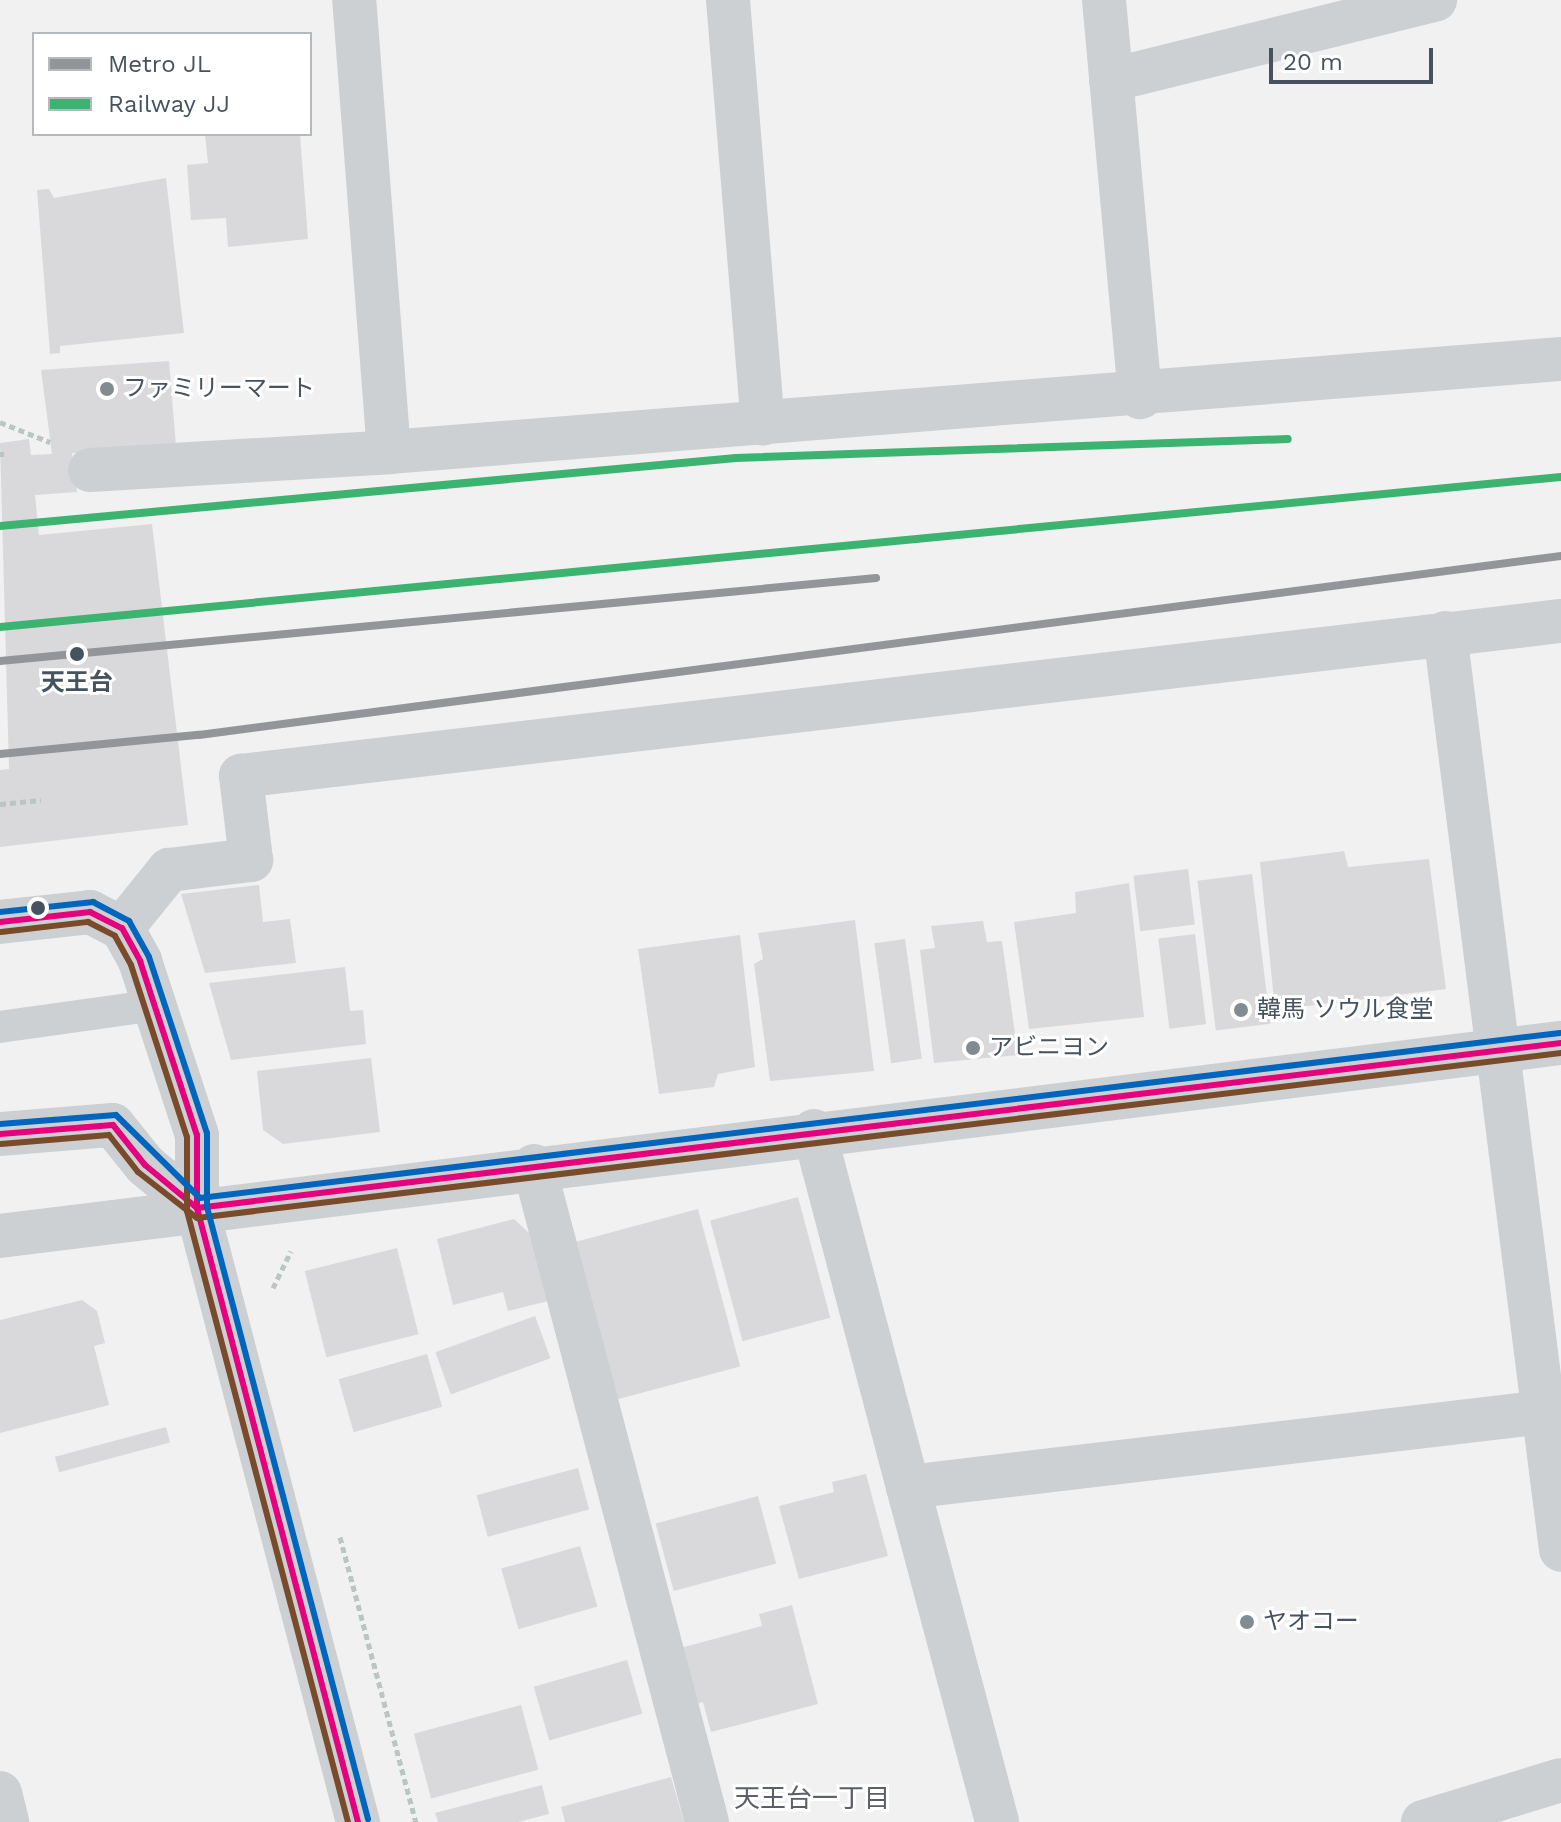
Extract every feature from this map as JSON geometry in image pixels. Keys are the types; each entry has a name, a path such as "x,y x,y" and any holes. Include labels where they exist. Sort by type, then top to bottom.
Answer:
{"street":[{"path":"354,0 389,452"},
{"path":"728,0 763,424"},
{"path":"1104,0 1140,397"},
{"path":"1111,80 1435,0"},
{"path":"90,470 389,452 1140,397 1561,359"},
{"path":"122,928 169,870 251,860 241,776 1561,621"},
{"path":"1445,633 1500,1050 1553,1411 1561,1550"},
{"path":"0,922 90,912 122,928 156,1005 197,1135 197,1208 358,1822"},
{"path":"0,1236 197,1208 814,1131 1561,1043"},
{"path":"0,1134 113,1125 145,1165 197,1208"},
{"path":"814,1131 997,1822"},
{"path":"534,1166 707,1822"},
{"path":"908,1487 1553,1411"},
{"path":"1423,1822 1561,1780"},
{"path":"0,1793 7,1822"}],"lane":[{"path":"0,1027 156,1005"}],"path":[{"path":"0,804 41,800"},
{"path":"277,1302 274,1274 300,1239"},
{"path":"338,1531 416,1822"}],"building":[{"path":"205,136 300,136 308,239 228,247 226,218 191,220 187,165 208,163"},
{"path":"166,178 184,333 60,346 60,353 50,354 37,190 49,189 54,198"},
{"path":"169,361 176,446 72,453 77,492 35,495 39,535 152,524 188,825 0,847 0,770 9,769 0,443 29,439 31,455 52,454 41,370"},
{"path":"1344,851 1348,867 1429,859 1446,989 1275,1010 1260,862"},
{"path":"1188,869 1195,925 1140,931 1133,876"},
{"path":"1252,874 1270,1024 1216,1031 1197,881"},
{"path":"1129,883 1144,1017 1029,1029 1014,922 1076,913 1075,892"},
{"path":"259,885 263,922 290,919 296,963 205,973 181,894"},
{"path":"855,920 874,1071 770,1081 754,964 763,959 758,933"},
{"path":"983,921 987,942 1002,941 1018,1055 934,1063 920,950 935,948 931,926"},
{"path":"1195,934 1206,1024 1169,1029 1158,939"},
{"path":"740,935 755,1067 718,1074 714,1087 659,1094 638,949"},
{"path":"905,939 922,1059 891,1063 874,943"},
{"path":"345,967 350,1011 363,1010 366,1044 231,1060 209,983"},
{"path":"371,1058 380,1132 283,1144 263,1130 257,1071"},
{"path":"798,1197 830,1318 742,1341 710,1221"},
{"path":"698,1209 740,1366 616,1400 573,1242"},
{"path":"514,1219 531,1235 548,1301 508,1311 503,1292 453,1305 437,1239"},
{"path":"397,1248 419,1334 326,1357 305,1271"},
{"path":"82,1300 97,1311 105,1343 94,1346 109,1405 0,1433 0,1320"},
{"path":"535,1316 550,1358 451,1395 435,1352"},
{"path":"427,1354 442,1407 354,1432 339,1379"},
{"path":"166,1427 170,1442 59,1472 55,1457"},
{"path":"578,1468 589,1510 488,1537 477,1495"},
{"path":"866,1474 888,1556 799,1579 779,1506 834,1492 832,1482"},
{"path":"758,1496 776,1564 674,1591 656,1523"},
{"path":"580,1546 597,1607 519,1629 501,1569"},
{"path":"792,1605 818,1704 711,1732 703,1702 693,1705 677,1649 762,1626 759,1614"},
{"path":"627,1660 642,1714 549,1741 534,1687"},
{"path":"521,1705 538,1770 431,1798 414,1734"},
{"path":"671,1777 684,1822 565,1822 561,1807"},
{"path":"542,1785 549,1814 518,1822 438,1822 435,1813"}],"metro line":[{"name":"JL","path":"0,754 199,735 1561,556"},
{"name":"JL","path":"0,661 876,578"}],"rail line":[{"name":"JJ","path":"0,526 736,458 1288,439"},
{"name":"JJ","path":"0,627 1561,477"}],"transit line":[{"path":"0,912 93,902 129,921 149,957 207,1133 207,1207 368,1819"},
{"path":"0,922 90,912 122,928 140,961 197,1135 197,1208 358,1822"},
{"path":"1,932 88,922 115,936 131,965 187,1137 187,1211 348,1822"},
{"path":"0,1124 116,1115 200,1198 1560,1033"},
{"path":"0,1134 113,1125 145,1165 197,1208 1561,1043"},
{"path":"1,1144 109,1135 138,1172 197,1218 1561,1053"}],"place":[{"name":"ファミリーマート","path":"107,389"},
{"name":"天王台","path":"77,654"},
{"name":"韓馬 ソウル食堂","path":"1241,1010"},
{"name":"アビニヨン","path":"973,1048"},
{"name":"ヤオコー","path":"1247,1622"}],"district":[{"name":"天王台一丁目","path":"812,1799"}]}
